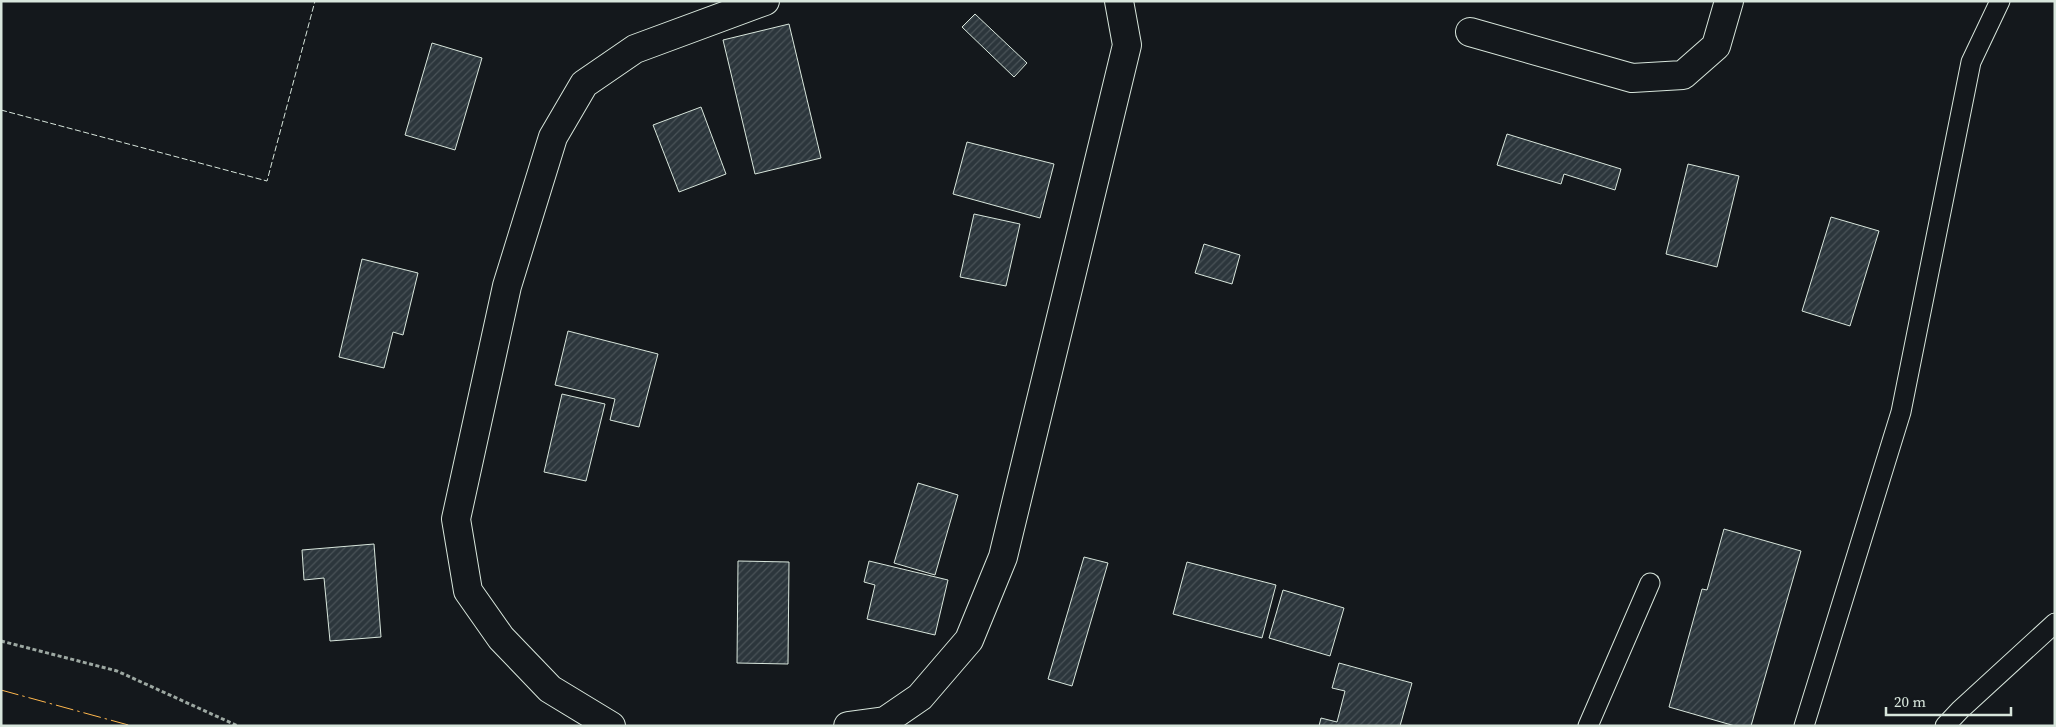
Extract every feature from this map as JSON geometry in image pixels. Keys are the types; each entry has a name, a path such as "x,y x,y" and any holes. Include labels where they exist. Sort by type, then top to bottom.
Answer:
{"street":[{"path":"611,726 550,689 501,638 468,591 456,519 508,286 553,138 584,84 635,49 765,1"},
{"path":"848,726 885,721 920,697 969,640 1003,557 1127,45 1119,1"},
{"path":"1470,32 1632,78 1683,75 1716,46 1729,1"}],"lane":[{"path":"1804,726 1901,412 1971,62 2000,1"},
{"path":"1588,726 1650,583"},
{"path":"1946,726 1960,710 2055,623"}],"path":[{"path":"1,641 117,672 238,726"}],"building":[{"path":"975,14 1027,63 1014,77 962,27"},
{"path":"789,24 821,158 755,174 723,40"},
{"path":"432,43 482,58 455,150 405,135"},
{"path":"701,107 726,174 679,192 653,125"},
{"path":"1507,134 1621,169 1615,190 1564,174 1561,184 1497,165"},
{"path":"967,142 1054,164 1040,218 953,194"},
{"path":"1688,164 1739,176 1717,267 1666,254"},
{"path":"974,214 1020,224 1006,286 960,277"},
{"path":"1831,217 1879,231 1850,326 1802,311"},
{"path":"1204,244 1240,255 1232,284 1195,273"},
{"path":"362,259 418,273 403,335 393,332 384,368 339,357"},
{"path":"568,331 658,354 639,427 610,420 615,399 555,385"},
{"path":"562,394 605,404 586,481 544,472"},
{"path":"918,483 958,495 935,575 894,563"},
{"path":"1724,529 1801,551 1751,726 1735,726 1669,707 1702,589 1707,590"},
{"path":"374,544 381,637 330,641 324,578 304,580 302,550"},
{"path":"1084,557 1108,563 1072,686 1048,679"},
{"path":"738,561 789,562 788,664 737,663"},
{"path":"869,561 948,580 935,635 867,619 875,585 864,582"},
{"path":"1187,562 1276,585 1262,638 1173,614"},
{"path":"1283,590 1344,608 1330,656 1269,638"},
{"path":"1339,663 1412,683 1400,726 1319,726 1321,718 1337,722 1345,691 1332,688"}],"fence":[{"path":"1,110 267,181 315,1"}],"power":[{"path":"1,690 132,726"}]}
